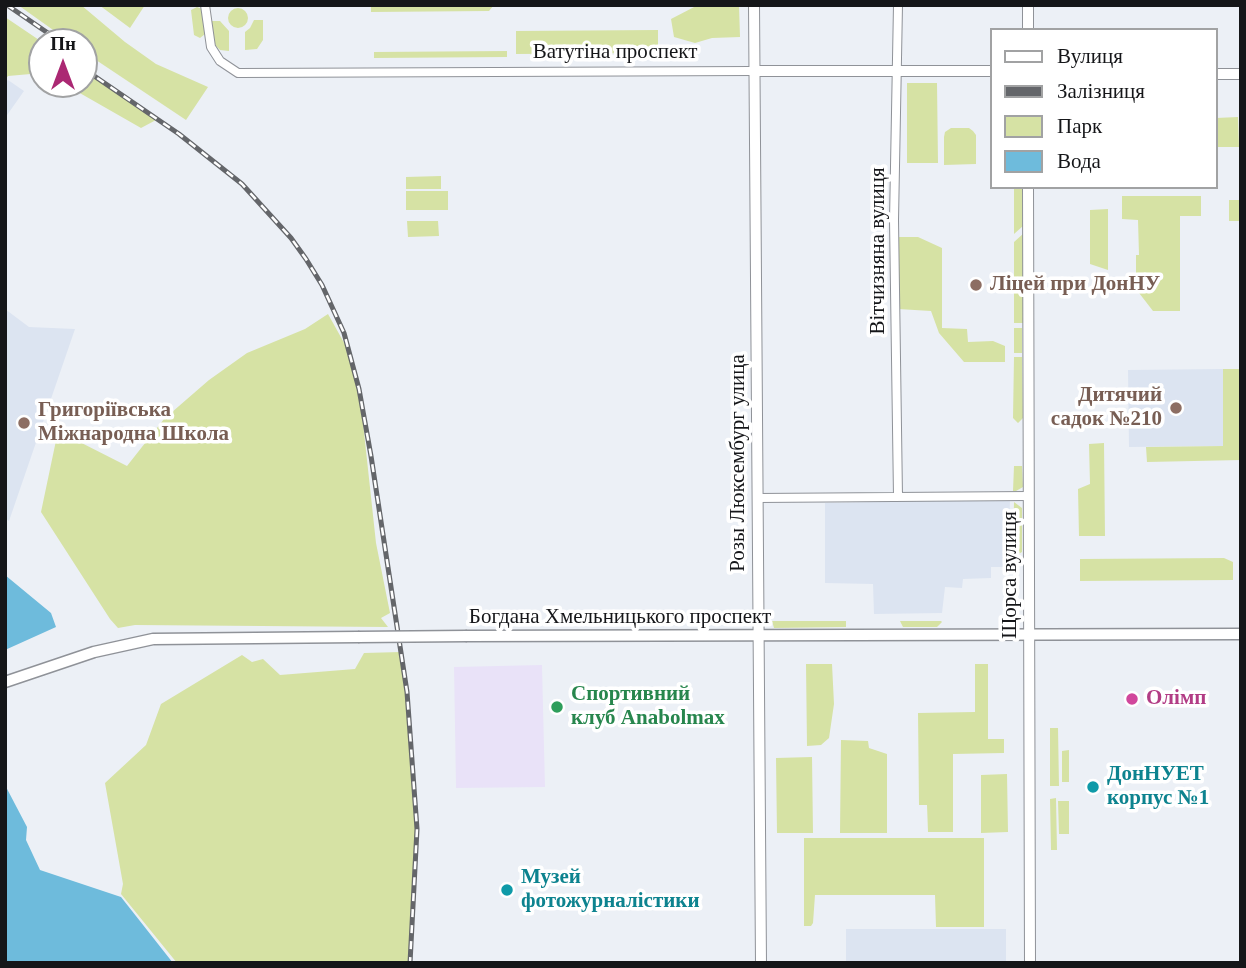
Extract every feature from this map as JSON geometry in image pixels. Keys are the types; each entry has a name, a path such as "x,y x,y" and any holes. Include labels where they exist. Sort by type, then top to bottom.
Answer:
{"main road":[{"name":"Богдана Хмельницького проспект","path":"5,682 94,652 153,639 1241,634"}],"street":[{"name":"Ватутіна проспект","path":"205,5 211,47 220,61 238,73 990,71"},
{"name":"Розы Люксембург улица","path":"754,5 761,963"},
{"name":"Вітчизняна вулиця","path":"898,5 894,220 898,497"},
{"path":"1028,5 1028,28"},
{"path":"1218,74 1241,74"},
{"name":"Щорса вулиця","path":"1028,189 1030,963"},
{"path":"758,498 1029,496"}],"shaded area":[{"path":"8,80 24,91 5,118 5,82"},
{"name":"Григоріївська Міжнародна Школа","path":"5,309 29,327 75,329 9,521 5,518"},
{"name":"Дитячий садок №210","path":"1223,369 1223,446 1129,447 1128,370"},
{"path":"1010,499 1008,567 991,567 991,578 963,579 962,588 945,587 942,613 874,614 873,584 825,583 825,503"},
{"path":"542,665 545,787 456,788 454,667"},
{"path":"846,929 1006,929 1006,963 846,963"}],"green space":[{"path":"18,5 81,5 156,64 208,87 186,120 98,61 98,28 50,28"},
{"path":"99,5 145,5 130,28"},
{"path":"371,5 494,5 489,11 371,12"},
{"path":"698,5 739,5 740,37 712,38 695,43 674,37 671,19"},
{"path":"197,7 202,9 205,34 200,38 194,35 191,10"},
{"path":"238,8 245,11 248,18 245,25 238,28 231,25 228,18 231,11"},
{"path":"5,17 28,33 28,74 8,76 5,80"},
{"path":"254,20 263,20 263,40 257,49 245,50 245,32"},
{"path":"212,21 220,21 229,31 229,51 220,50 216,46 212,36"},
{"path":"658,30 658,53 516,54 516,31"},
{"path":"507,51 507,57 374,58 374,52"},
{"path":"98,81 156,120 141,128 88,98 98,98"},
{"path":"907,83 937,83 938,163 907,163"},
{"path":"1238,117 1239,147 1218,147 1218,118"},
{"path":"951,128 969,128 976,135 976,164 944,165 944,137 945,132"},
{"path":"441,176 441,189 406,189 406,177"},
{"path":"1014,189 1023,189 1023,226 1014,234"},
{"path":"406,191 448,191 448,210 406,210"},
{"path":"1122,196 1201,196 1201,216 1180,216 1180,311 1153,311 1136,289 1138,220 1122,219"},
{"path":"1229,200 1241,200 1241,221 1229,221"},
{"path":"1108,209 1108,270 1090,264 1090,210"},
{"path":"407,221 438,221 439,236 408,237"},
{"path":"1024,233 1023,323 1014,323 1014,242"},
{"path":"896,237 918,237 942,248 942,328 967,329 968,342 993,341 1005,346 1005,362 964,362 939,333 931,311 898,309"},
{"path":"328,314 352,357 358,377 376,543 390,613 381,618 388,627 135,625 118,628 41,512 58,431 127,466 164,419 209,380 247,353 305,329"},
{"path":"1014,328 1022,328 1022,353 1014,353"},
{"path":"1014,357 1022,357 1023,418 1018,423 1013,418"},
{"path":"1223,369 1241,369 1241,460 1147,462 1146,447 1223,446"},
{"path":"1104,443 1105,536 1079,536 1078,489 1090,484 1089,444"},
{"path":"1014,466 1022,466 1023,487 1016,491 1013,491"},
{"path":"1014,502 1022,508 1022,552 1013,557"},
{"path":"1224,558 1233,562 1233,580 1080,581 1080,559"},
{"path":"772,621 846,621 846,627 774,628"},
{"path":"900,621 942,622 937,627 903,627"},
{"path":"401,652 416,829 409,963 177,963 121,894 123,884 105,783 146,745 161,704 242,655 252,662 263,659 280,675 355,669 364,653"},
{"path":"806,664 832,664 834,704 829,738 821,745 807,746"},
{"path":"975,664 988,664 988,739 1004,739 1004,753 953,754 953,832 928,832 927,805 919,805 918,713 975,712"},
{"path":"1050,728 1058,728 1059,786 1050,786"},
{"path":"841,740 868,741 869,748 887,754 887,833 840,833"},
{"path":"1069,750 1069,782 1062,782 1062,751"},
{"path":"812,757 813,833 777,833 776,758"},
{"path":"1007,774 1008,832 981,833 981,775"},
{"path":"1056,798 1057,850 1051,850 1050,799"},
{"path":"1058,801 1069,801 1069,834 1059,834"},
{"path":"804,838 984,838 984,927 936,927 935,895 815,895 813,923 811,926 804,926"}],"water":[{"path":"5,575 51,613 56,627 5,650"},
{"path":"5,785 27,827 26,840 40,870 121,897 173,963 5,963"}],"railway":[{"path":"7,5 41,28"},
{"path":"98,79 179,134 242,184 291,238 306,259 322,285 344,333 359,389 371,456 407,692 417,829 410,963"}],"place":[{"name":"Ліцей при ДонНУ","path":"976,285"},
{"name":"Дитячий садок №210","path":"1176,408"},
{"name":"Григоріївська Міжнародна Школа","path":"24,423"},
{"name":"Олімп","path":"1132,699"},
{"name":"Спортивний клуб Anabolmax","path":"557,707"},
{"name":"ДонНУЕТ корпус №1","path":"1093,787"},
{"name":"Музей фотожурналістики","path":"507,890"}]}
